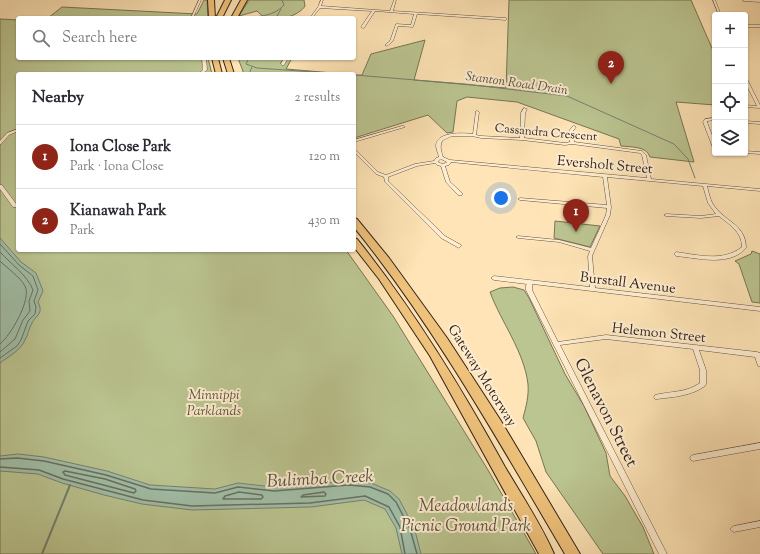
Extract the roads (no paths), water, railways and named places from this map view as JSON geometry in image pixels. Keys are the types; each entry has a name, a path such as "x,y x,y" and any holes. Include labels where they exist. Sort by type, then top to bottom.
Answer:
{"highway":[{"path":"211,0 212,16"},
{"path":"220,16 228,0"},
{"path":"235,16 244,0"},
{"path":"229,16 234,2"},
{"path":"216,60 218,72"},
{"path":"227,60 230,72"},
{"path":"233,60 236,72"},
{"name":"Gateway Motorway","path":"356,223 396,272 438,330 497,425 573,554"},
{"path":"356,244 409,315 434,354 468,411 547,554"}],"street":[{"path":"193,16 200,0"},
{"path":"312,16 322,0"},
{"path":"390,12 395,0"},
{"path":"714,0 719,12"},
{"path":"744,0 760,1"},
{"path":"319,7 506,19"},
{"path":"363,27 374,10"},
{"path":"387,45 391,41 397,25 412,26 416,13"},
{"path":"748,26 760,26"},
{"path":"202,72 205,70 204,60"},
{"path":"283,64 285,60"},
{"path":"748,84 759,107"},
{"path":"748,106 759,107"},
{"path":"522,139 523,113 525,110"},
{"path":"475,134 477,112"},
{"path":"712,120 706,120 705,122 712,140"},
{"path":"748,122 760,123"},
{"path":"356,140 403,127"},
{"path":"572,143 571,131 574,127"},
{"path":"0,143 8,134 16,131"},
{"name":"Cassandra Crescent","path":"441,158 438,143 443,137 454,135 475,134 481,137 522,139 565,144 572,143 641,152 644,155 649,179"},
{"path":"356,152 377,173 386,176 416,165 436,162 437,159 441,158"},
{"path":"748,152 760,153"},
{"name":"Eversholt Street","path":"441,158 449,161 760,190"},
{"path":"443,166 448,164 449,161"},
{"path":"436,162 443,166 448,182 460,194"},
{"path":"593,290 590,262 593,250 608,215 609,207 605,175"},
{"path":"386,176 386,181 443,238 459,246"},
{"path":"676,254 719,258 740,252 744,248 743,238 738,231 719,215 710,203 705,185"},
{"path":"0,186 15,206"},
{"path":"520,199 609,207"},
{"path":"666,215 697,217 719,215"},
{"path":"518,237 559,241 593,250"},
{"name":"Burstall Avenue","path":"494,278 760,309"},
{"name":"Glenavon Street","path":"531,283 529,285 529,290 663,554"},
{"name":"Helemon Street","path":"556,344 606,338 758,355"},
{"path":"657,397 688,392 697,389 703,384 703,370 695,347"},
{"path":"758,355 760,364"},
{"path":"694,458 760,446"},
{"path":"734,528 760,524"}],"water":[{"path":"0,238 21,262 36,273 43,291 38,302 40,312 31,325 23,344 14,353 0,363"},
{"name":"Bulimba Creek","path":"18,454 44,457 107,471 150,485 215,489 238,483 273,487 349,481 371,483 390,491 399,499 414,527 421,554 402,554 396,528 385,509 364,500 311,507 192,510 142,504 62,483 38,474 0,471 0,456"}],"waterway":[{"name":"Stanton Road Drain","path":"264,16 280,9 284,5 282,0"},
{"name":"Stanton Road Drain","path":"277,16 281,9"},
{"name":"Stanton Road Drain","path":"248,60 246,64 257,68 314,72"},
{"name":"Stanton Road Drain","path":"250,72 252,67"},
{"name":"Stanton Road Drain","path":"356,75 465,84 567,96 674,144 688,159 695,178"},
{"path":"42,554 70,485"}],"place":[{"name":"Kianawah Park","path":"611,84"},
{"name":"Iona Close Park","path":"576,232"}],"park label":[{"name":"Minnippi Parklands","path":"214,402"},
{"name":"Meadowlands Picnic Ground Park","path":"466,515"}]}
